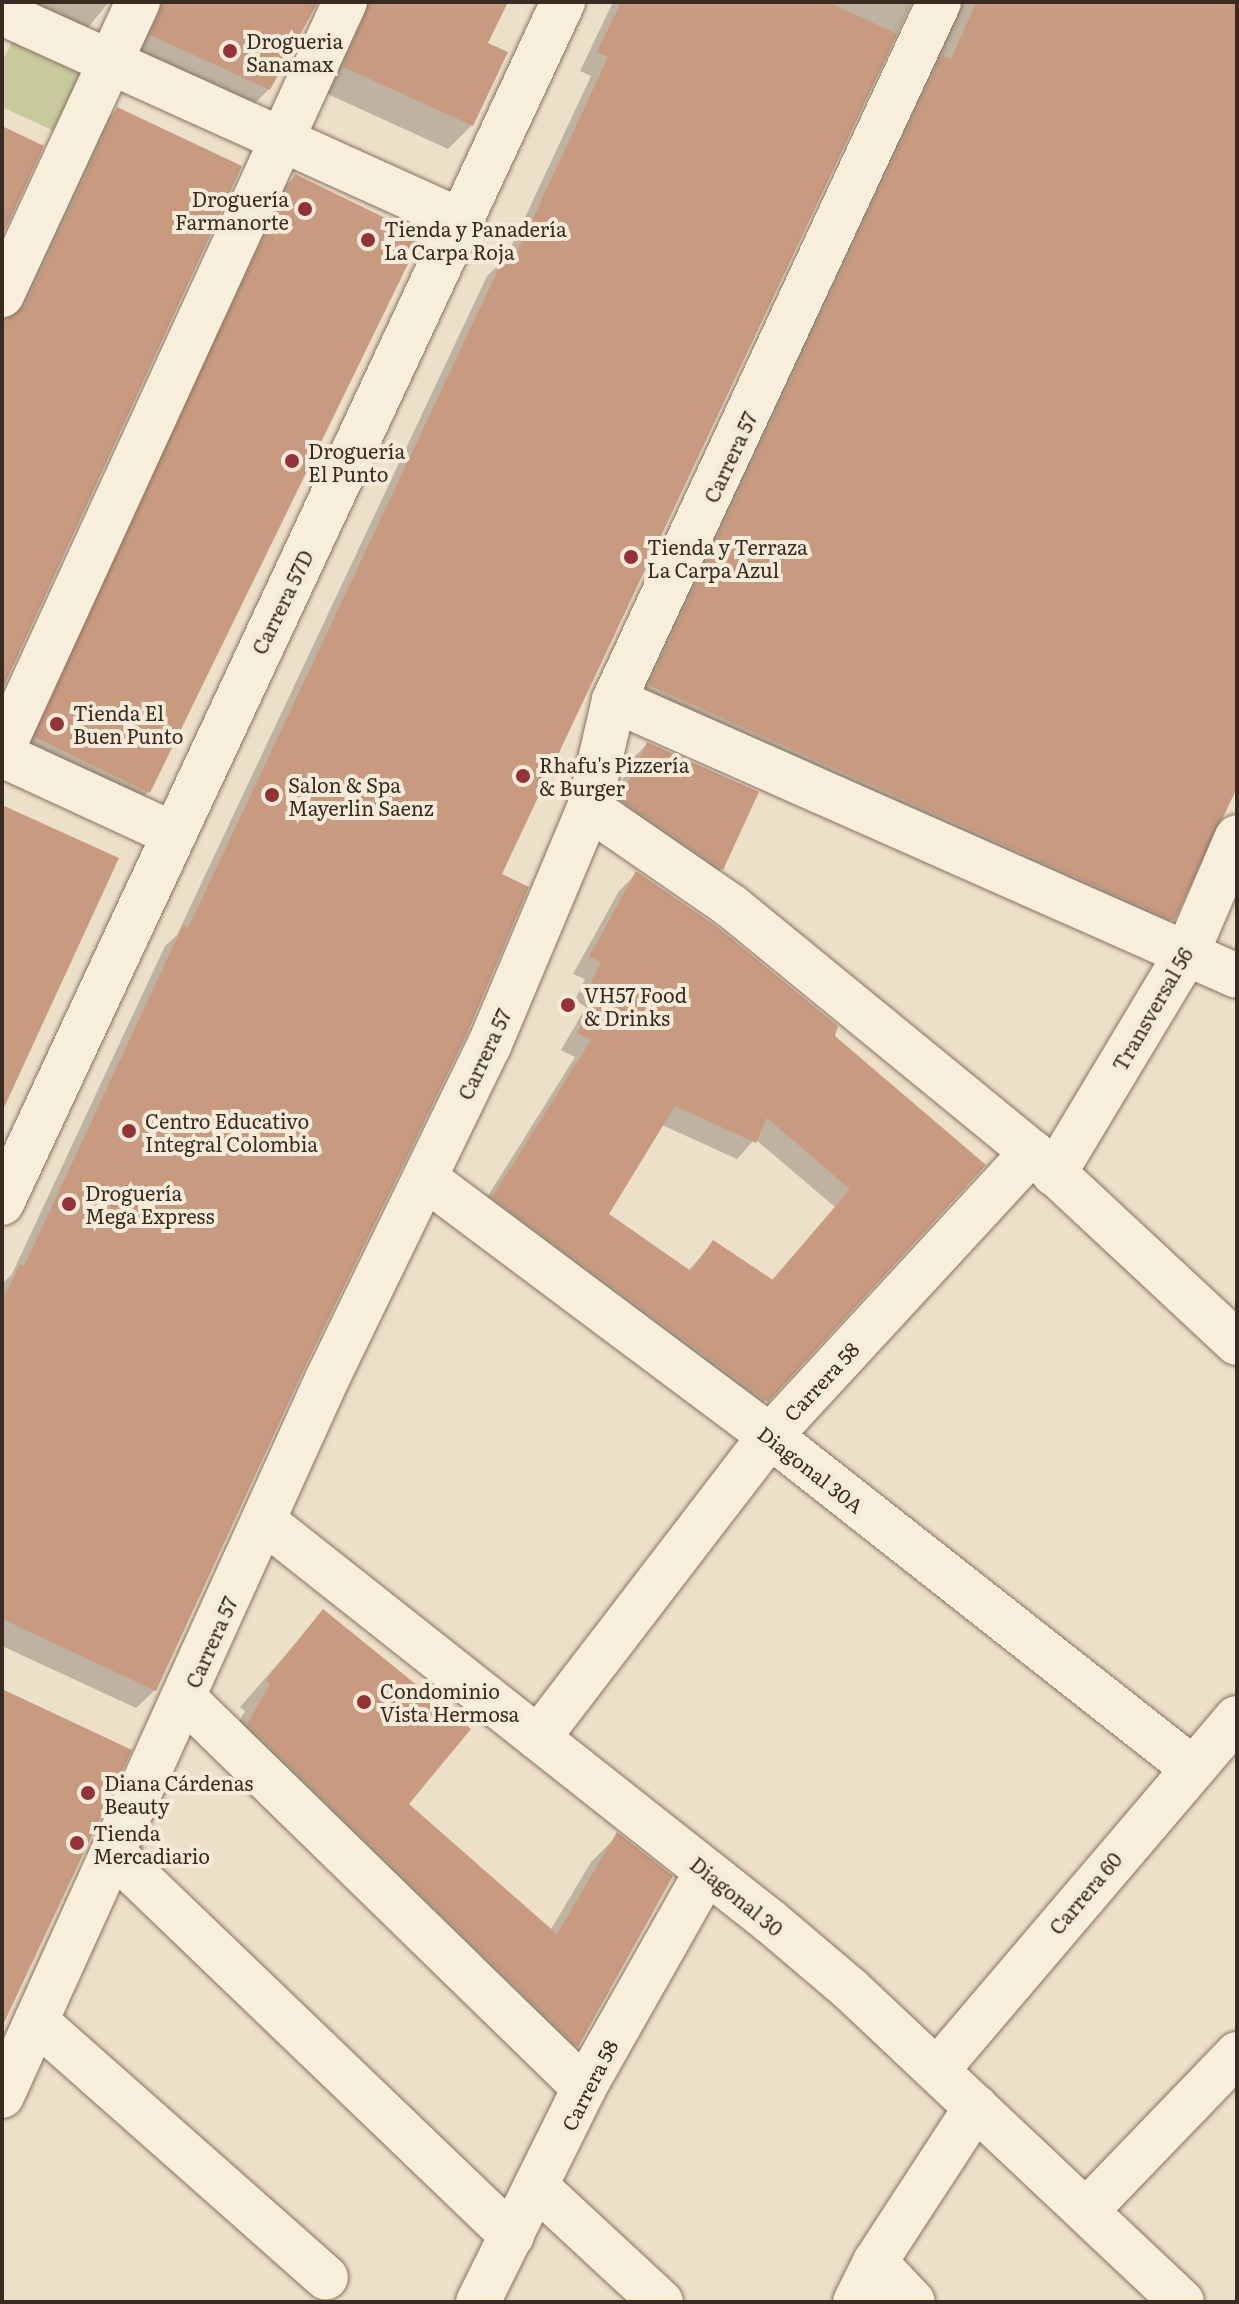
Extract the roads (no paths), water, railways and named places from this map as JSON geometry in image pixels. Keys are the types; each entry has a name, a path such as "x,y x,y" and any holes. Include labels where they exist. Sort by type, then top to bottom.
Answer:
{"street":[{"path":"2,295 138,2"},
{"path":"173,834 2,753 345,2"},
{"name":"Carrera 57D","path":"2,1203 173,834 464,222 563,2"},
{"name":"Carrera 57","path":"2,2096 265,1522 495,1032 589,808 614,700 939,2"},
{"path":"2,13 281,142 464,222"},
{"path":"614,700 1237,976"},
{"path":"589,808 731,906 1043,1163 1237,1343"},
{"name":"Transversal 56","path":"1043,1163 1187,953 1237,837"},
{"name":"Carrera 58","path":"538,1738 770,1436 1043,1163"},
{"name":"Diagonal 30A","path":"425,1178 770,1436 1191,1767"},
{"name":"Diagonal 30","path":"265,1522 707,1871 850,1989 1182,2302"},
{"path":"186,1700 584,2088"},
{"name":"Carrera 60","path":"937,2070 1191,1767 1237,1718"},
{"path":"113,1853 512,2236"},
{"name":"Carrera 58","path":"478,2302 539,2189 584,2088 707,1871"},
{"path":"36,2021 326,2278"},
{"path":"1086,2211 1237,2054"},
{"path":"855,2302 875,2262 976,2107"},
{"path":"539,2189 661,2302"},
{"path":"875,2262 913,2302"}],"place":[{"name":"Drogueria Sanamax","path":"230,51"},
{"name":"Droguería Farmanorte","path":"305,209"},
{"name":"Tienda y Panadería La Carpa Roja","path":"368,240"},
{"name":"Droguería El Punto","path":"292,461"},
{"name":"Tienda y Terraza La Carpa Azul","path":"631,557"},
{"name":"Tienda El Buen Punto","path":"57,724"},
{"name":"Rhafu's Pizzería & Burger","path":"523,776"},
{"name":"Salon & Spa Mayerlin Saenz","path":"272,795"},
{"name":"VH57 Food & Drinks","path":"568,1005"},
{"name":"Centro Educativo Integral Colombia","path":"129,1131"},
{"name":"Droguería Mega Express","path":"69,1204"},
{"name":"Condominio Vista Hermosa","path":"364,1702"},
{"name":"Diana Cárdenas Beauty","path":"88,1793"},
{"name":"Tienda Mercadiario","path":"77,1843"}]}
